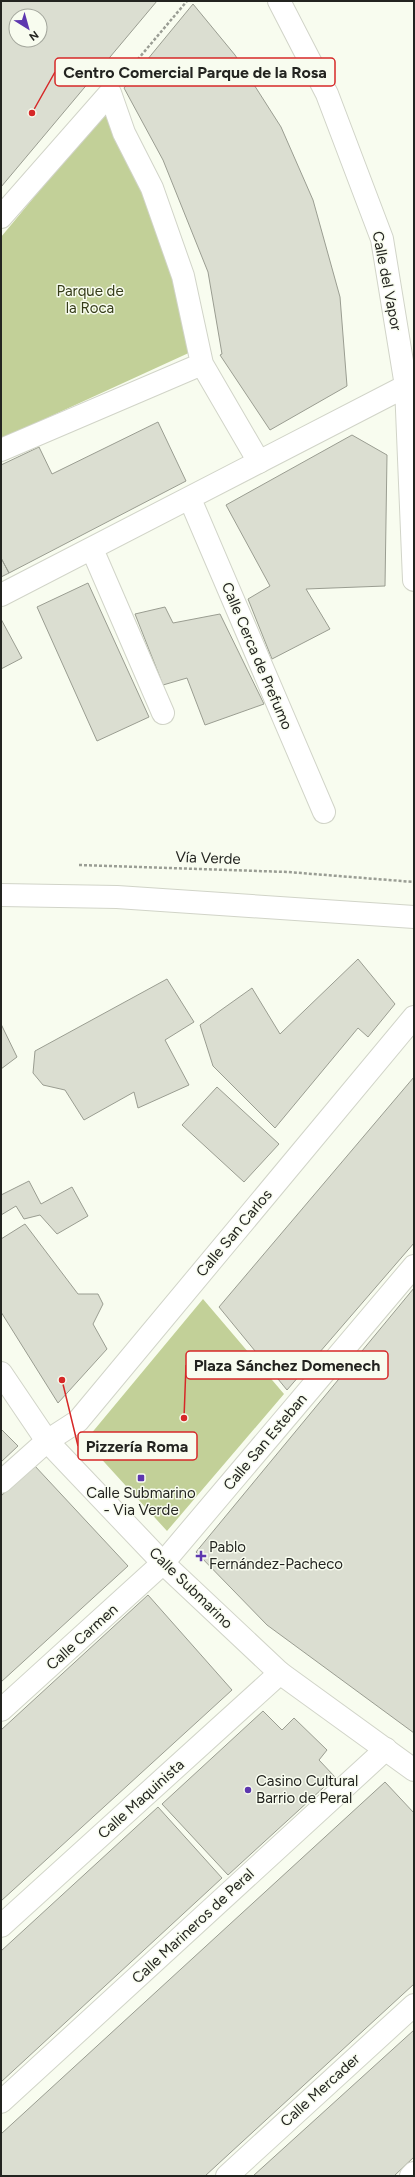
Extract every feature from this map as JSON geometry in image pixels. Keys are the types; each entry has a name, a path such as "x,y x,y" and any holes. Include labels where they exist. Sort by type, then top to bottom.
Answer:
{"street":[{"name":"Calle del Vapor","path":"279,1 327,94 382,239 406,386 414,580"},
{"path":"1,217 110,93 124,133 152,188 183,276 202,364 259,462"},
{"path":"1,450 202,364"},
{"path":"1,595 190,499 406,386"},
{"name":"Calle Cerca de Prefumo","path":"190,499 324,812"},
{"path":"92,549 163,713"},
{"path":"1,895 117,897 414,917"},
{"name":"Calle San Carlos","path":"1,1482 48,1441 78,1420 414,1017"},
{"name":"Calle San Esteban","path":"163,1563 414,1266"},
{"name":"Calle Submarino","path":"1,1374 48,1441 163,1563 280,1673 414,1770"},
{"name":"Calle Carmen","path":"1,1710 163,1563"},
{"name":"Calle Maquinista","path":"1,1926 280,1673"},
{"name":"Calle Marineros de Peral","path":"1,2102 386,1749"},
{"name":"Calle Mercader","path":"227,2176 414,2005"}],"path":[{"path":"110,93 187,1"},
{"name":"Vía Verde","path":"78,865 288,872 414,882"}],"green space":[{"name":"Parque de la Roca","path":"104,113 136,174 155,217 193,351 1,439 1,237"},
{"path":"203,1299 284,1394 167,1531 85,1441"}],"building":[{"path":"1,1 157,1 1,187"},
{"path":"193,4 235,55 281,127 313,200 340,297 347,386 270,430 220,355 222,354 208,272 163,160 124,88"},
{"path":"158,422 186,481 9,573 1,558 1,465 39,447 52,474"},
{"path":"352,435 387,455 385,586 306,589 330,629 272,659 248,599 270,586 226,505"},
{"path":"1,558 9,573 1,577"},
{"path":"88,583 149,717 97,741 37,607"},
{"path":"165,607 173,623 220,614 264,704 205,725 187,678 163,685 135,614"},
{"path":"1,619 22,658 1,669"},
{"path":"358,959 395,1004 368,1037 358,1028 275,1128 213,1066 200,1025 252,988 280,1034"},
{"path":"167,979 194,1022 165,1040 189,1085 138,1108 134,1092 84,1120 65,1090 43,1085 33,1073 35,1051"},
{"path":"1,1024 17,1057 1,1069"},
{"path":"414,1077 414,1243 287,1390 219,1307"},
{"path":"217,1087 279,1144 244,1182 182,1125"},
{"path":"29,1181 41,1204 72,1187 88,1216 57,1234 40,1215 24,1219 16,1206 1,1215 1,1195"},
{"path":"25,1224 78,1294 98,1294 103,1304 93,1324 107,1349 58,1403 1,1312 1,1239"},
{"path":"414,1288 414,1733 267,1625 196,1552"},
{"path":"1,1429 18,1446 1,1462"},
{"path":"34,1465 128,1566 1,1682 1,1496"},
{"path":"148,1595 232,1690 1,1901 1,1730"},
{"name":"Casino Cultural Barrio de Peral","path":"263,1711 282,1730 294,1718 327,1750 319,1760 335,1777 228,1875 162,1804"},
{"path":"385,1782 414,1813 414,1984 205,2176 1,2176 1,2134"},
{"path":"158,1807 222,1878 1,2082 1,1951"},
{"path":"414,2030 414,2157 394,2176 253,2176"}],"place":[{"name":"Centro Comercial Parque de la Rosa","path":"32,113"},
{"name":"Pizzería Roma","path":"62,1380"},
{"name":"Plaza Sánchez Domenech","path":"184,1418"},
{"name":"Calle Submarino - Via Verde","path":"141,1478"},
{"name":"Pablo Fernández-Pacheco","path":"201,1556"},
{"name":"Casino Cultural Barrio de Peral","path":"248,1790"}]}
